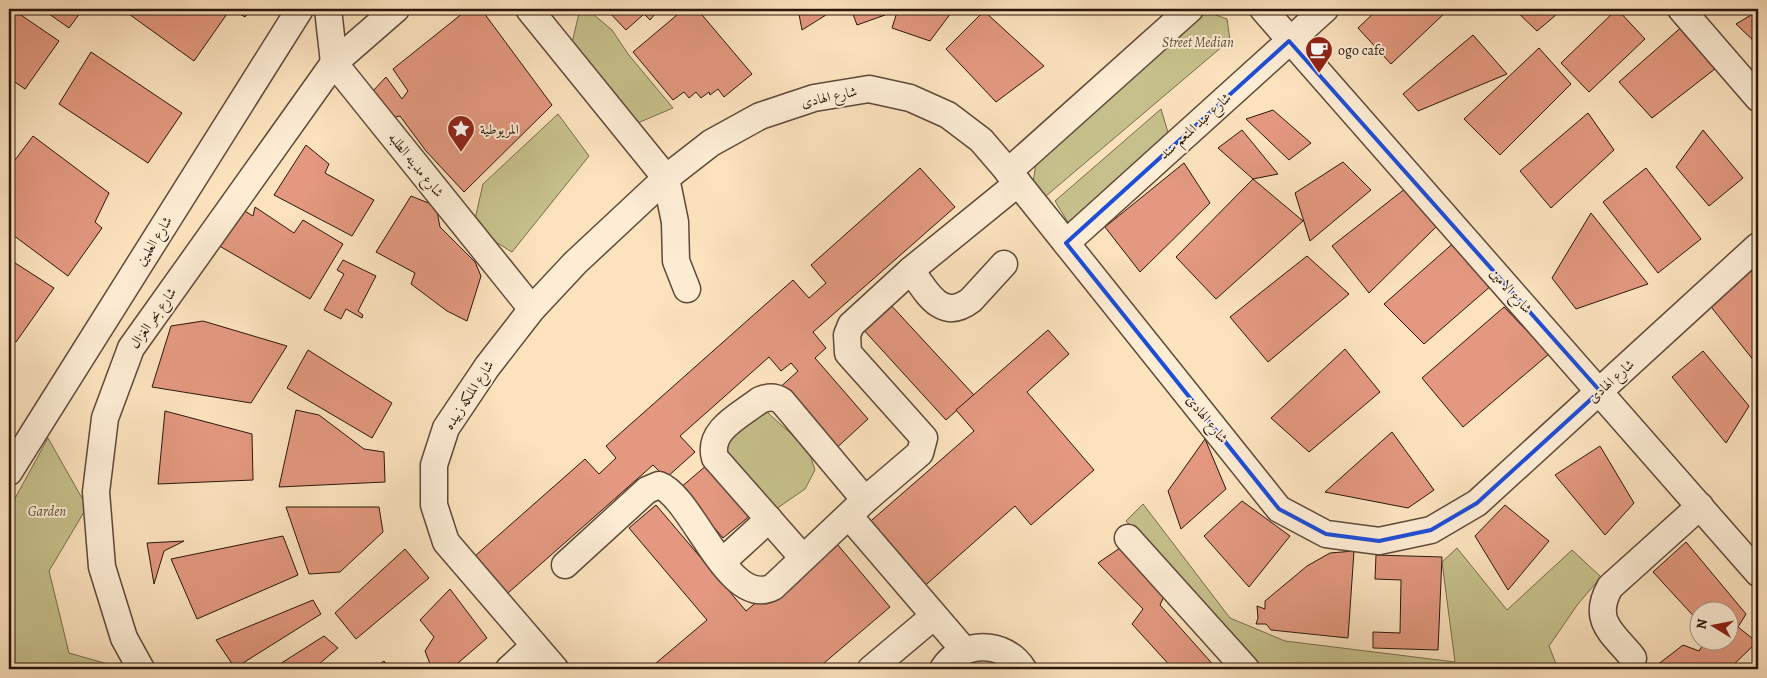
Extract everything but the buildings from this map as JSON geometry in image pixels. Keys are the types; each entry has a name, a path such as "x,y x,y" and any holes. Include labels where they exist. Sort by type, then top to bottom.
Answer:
{"street":[{"name":"شارع العلمين","path":"9,472 300,9"},
{"path":"328,9 334,63"},
{"name":"شارع بحر الغزال","path":"141,669 124,638 102,567 96,492 105,418 131,348 334,63 396,9"},
{"path":"529,9 666,178 675,222 676,261 687,289"},
{"path":"565,565 647,490 655,485 667,490 722,562 743,584 750,589 759,591 774,587 857,508 920,453 924,438 848,353 847,336 851,325 1013,177 1190,9"},
{"name":"شارع الامين","path":"1263,9 1758,573"},
{"name":"شارع عبد المنعم سند","path":"1066,243 1325,9"},
{"path":"1681,9 1758,98"},
{"name":"شارع مدينه الطلبه","path":"334,63 532,309"},
{"name":"شارع الهادى","path":"666,178 711,143 760,116 814,98 869,89 910,98 948,115 981,140 1013,177 1279,509 1326,534 1379,541 1431,530 1477,502 1758,246"},
{"name":"شارع الملكه زبيده","path":"555,669 446,542 434,504 434,466 446,428 487,367 532,309 575,263 666,178"},
{"path":"910,270 936,304 949,308 971,300 1004,264"},
{"path":"803,558 715,458 713,451 716,436 720,431 766,398 782,400 934,616 964,650"},
{"path":"1633,658 1603,621 1601,609 1604,598 1610,587 1700,506"},
{"path":"722,562 769,519"},
{"path":"1128,538 1246,669"},
{"path":"871,669 934,616"},
{"path":"509,669 534,646"},
{"path":"943,669 953,657 964,650 977,647 990,647 1002,650 1013,657 1024,669"}],"highlighted area":[{"path":"1289,41 1600,391 1477,503 1431,530 1379,541 1326,534 1279,509 1066,243"}],"green space":[{"path":"580,9 587,9 612,30 628,54 673,108 633,125 571,47"},
{"name":"Street Median","path":"1205,11 1227,19 1230,40 1046,196 1032,189 1036,163 1062,137"},
{"path":"1161,109 1169,136 1069,224 1055,201"},
{"path":"558,114 589,156 512,252 473,228 483,184"},
{"path":"759,405 808,449 815,470 805,489 776,509 719,445"},
{"name":"Garden","path":"48,438 87,507 49,571 69,653 111,665 114,669 9,669 9,520 13,502"},
{"path":"1143,504 1230,618 1285,641 1455,662 1442,562 1457,548 1507,610 1572,550 1601,577 1578,604 1549,646 1558,669 1259,669 1126,521"}],"place":[{"name":"ogo cafe","path":"1319,74"},
{"name":"المريوطية","path":"461,153"}]}
